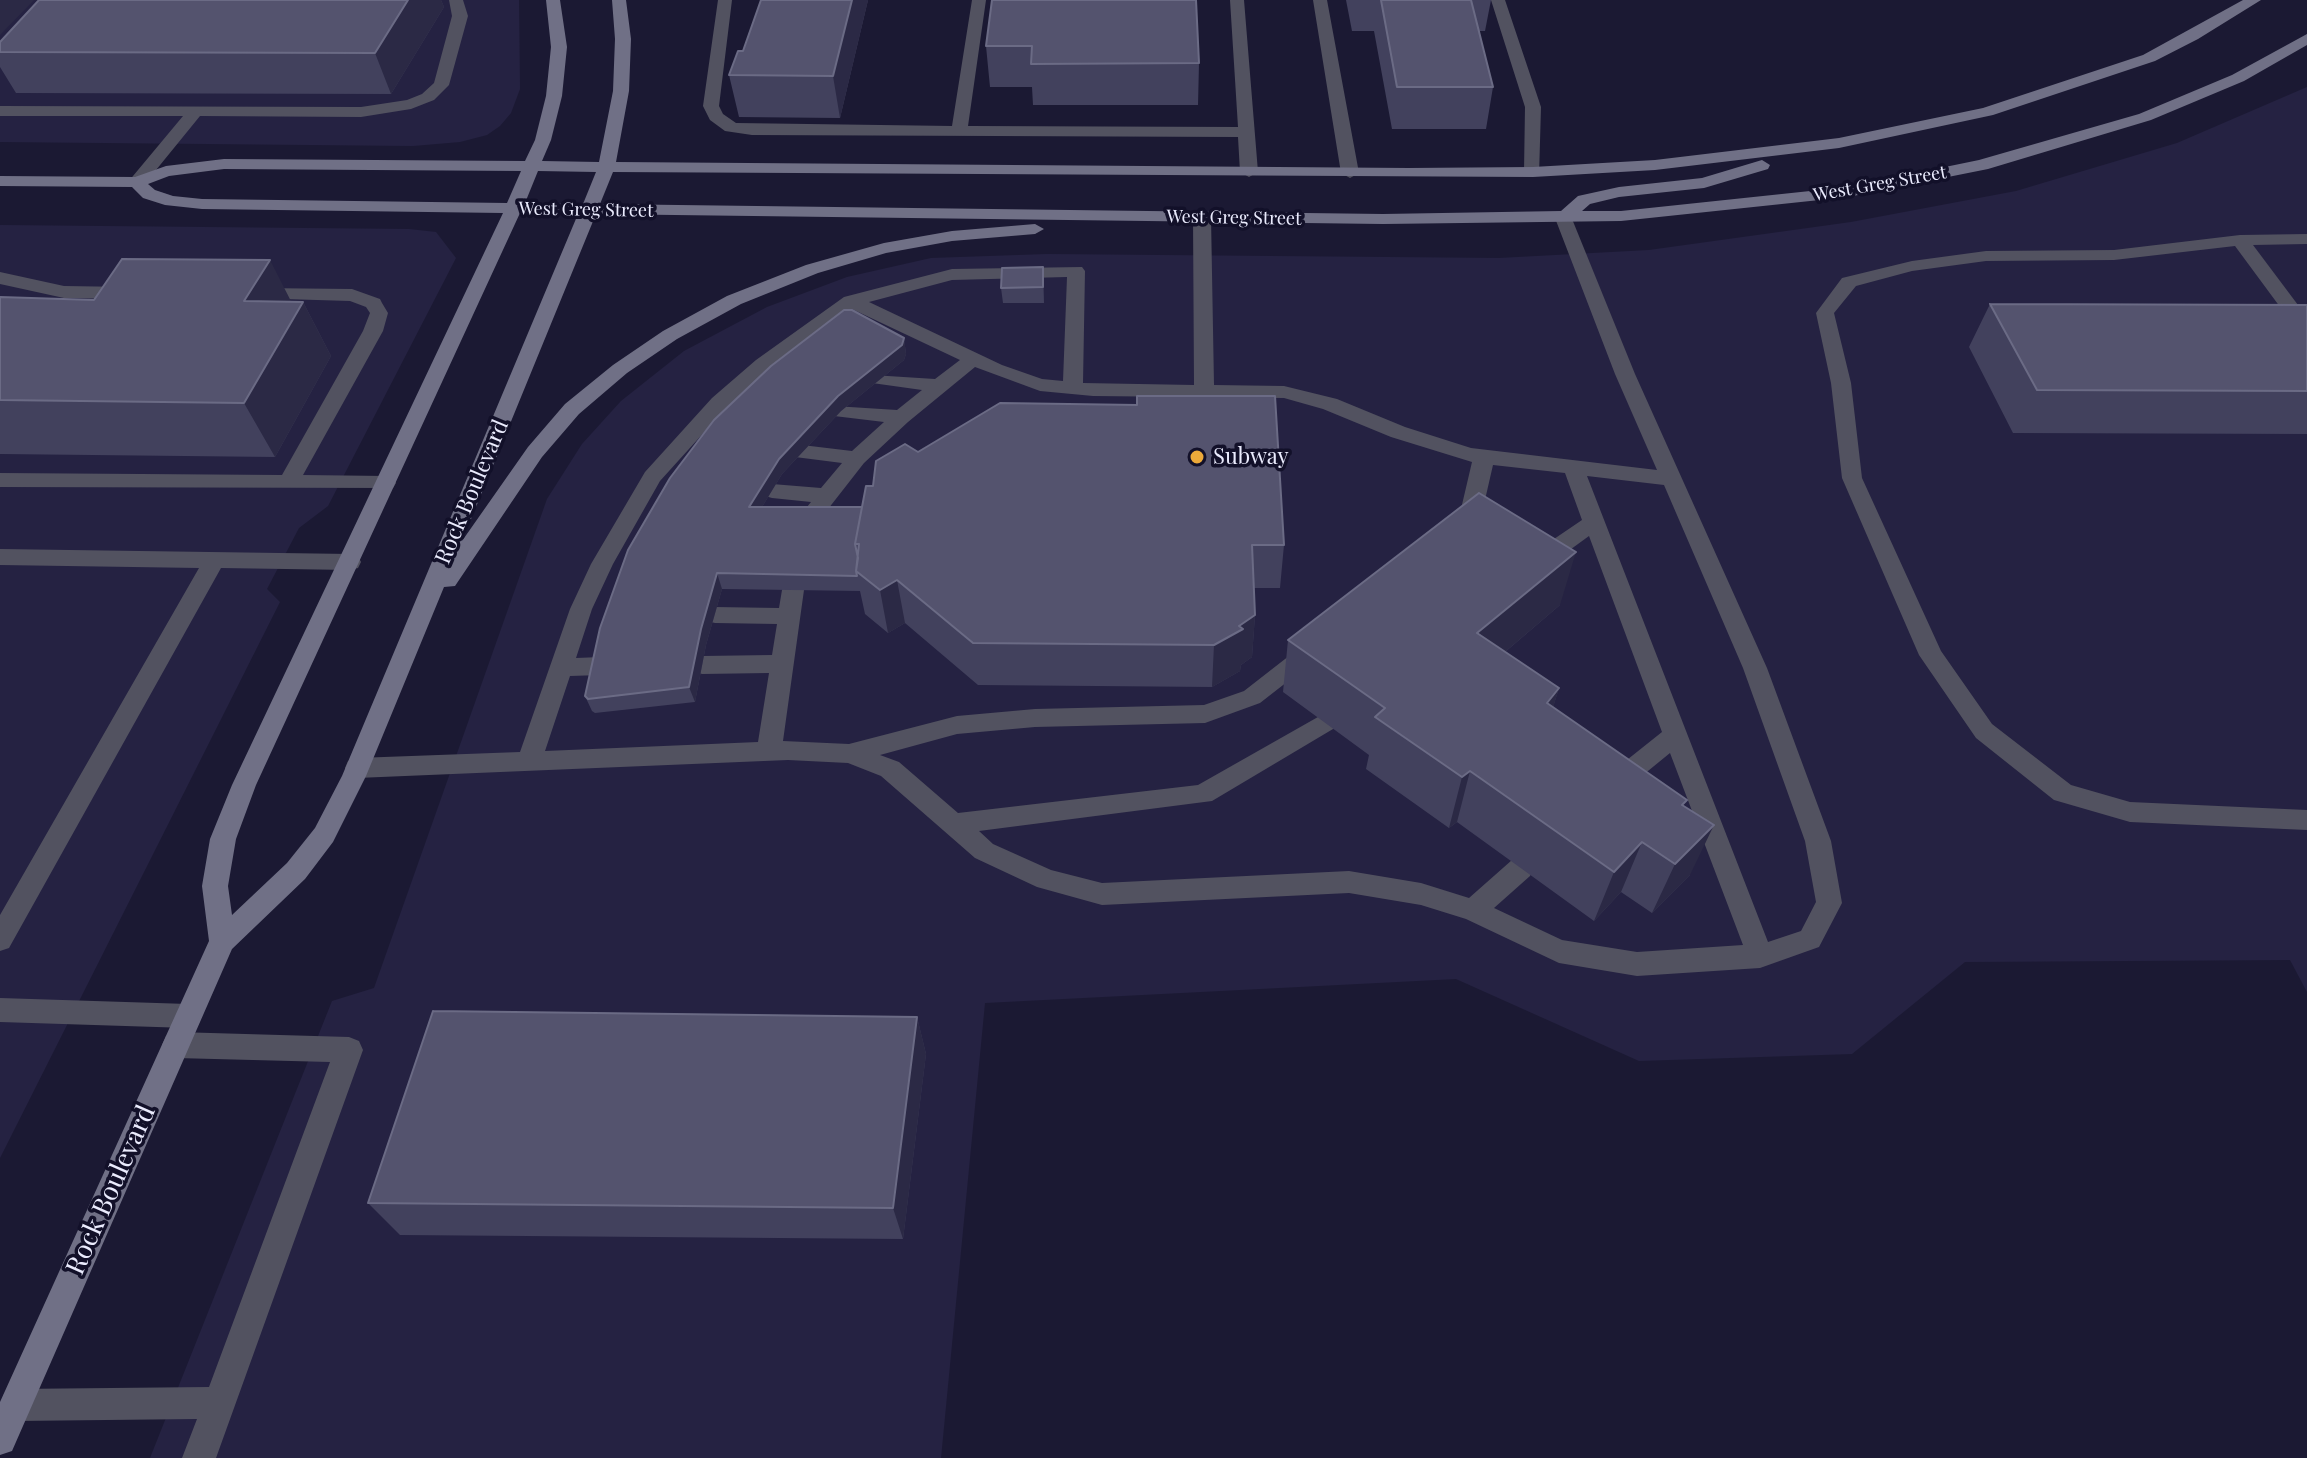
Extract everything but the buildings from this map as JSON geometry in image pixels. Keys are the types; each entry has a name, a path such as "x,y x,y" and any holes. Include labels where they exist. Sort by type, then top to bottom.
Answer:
{"main road":[{"path":"222,941 215,886 223,839 244,785 534,166 554,96 559,47 553,0"},
{"name":"Rock Boulevard","path":"0,1439 222,941 296,871 324,835 357,768 607,166 621,91 623,39 619,0"},
{"name":"West Greg Street","path":"0,181 137,182 166,171 224,164 1350,173 1533,172 1655,165 1839,143 1987,112 2102,76 2193,36 2254,0"},
{"name":"West Greg Street","path":"137,182 149,194 171,201 202,204 1202,217 1621,216 1773,202 1873,187 1982,165 2145,117 2238,78 2307,39"},
{"path":"1564,218 1584,200 1619,192 1704,183 1839,143"},
{"path":"419,621 535,452 572,409 645,352 734,300 826,265 884,248 952,236 1202,217"}],"lane":[{"path":"0,111 361,112 411,104 428,97 441,85 460,16 456,0"},
{"path":"725,0 711,106 716,117 731,127 752,130 1246,132"},
{"path":"959,131 979,0"},
{"path":"1237,0 1249,172"},
{"path":"1320,0 1350,173"},
{"path":"1498,0 1533,107 1533,172"},
{"path":"137,182 196,111"},
{"path":"1202,217 1204,391"},
{"path":"849,754 890,769 984,851 1046,879 1102,894 1349,882 1421,894 1473,910 1559,951 1637,964 1760,956 1810,939 1829,903 1821,856 1755,668 1625,374 1564,218"},
{"path":"2307,239 2240,240 2114,255 1986,256 1912,266 1849,282 1825,313 1841,383 1852,478 1931,655 1984,731 2063,793 2130,812 2307,820"},
{"path":"2240,240 2307,330"},
{"path":"529,761 581,609 612,565 625,522 663,478 686,437 719,403 763,364 851,301 952,275 1076,271 1073,388"},
{"path":"0,278 64,292 155,293"},
{"path":"231,294 352,295 373,303 379,313 373,331 288,483"},
{"path":"851,301 1040,385 1284,392 1330,404 1398,432 1469,455 1671,479"},
{"path":"806,522 857,458 901,417 974,358"},
{"path":"763,364 791,367"},
{"path":"879,379 940,386"},
{"path":"719,403 750,404"},
{"path":"841,411 901,417"},
{"path":"686,437 714,442"},
{"path":"802,452 857,458"},
{"path":"1456,538 1468,529 1484,457"},
{"path":"1573,467 1760,956"},
{"path":"0,480 386,483"},
{"path":"772,491 827,496"},
{"path":"625,522 655,525"},
{"path":"1516,577 1594,522"},
{"path":"0,557 350,562"},
{"path":"0,940 214,560"},
{"path":"769,751 793,590"},
{"path":"581,609 605,610"},
{"path":"715,615 789,616"},
{"path":"357,768 769,751 849,754 957,725 1035,718 1205,714 1252,697 1324,641"},
{"path":"702,665 781,664"},
{"path":"561,667 601,666"},
{"path":"952,824 1203,794 1325,722"},
{"path":"1595,800 1675,735"},
{"path":"1473,910 1521,868"},
{"path":"0,1010 188,1016"},
{"path":"176,1045 349,1050 199,1458"},
{"path":"15,1405 219,1403"}],"shaded area":[{"path":"0,0 519,0 520,89 511,113 500,126 487,135 460,142 413,146 0,142"},
{"path":"2307,87 2307,992 2290,960 1965,962 1852,1054 1639,1061 1456,979 985,1003 941,1458 150,1458 332,1001 374,988 547,499 582,444 621,401 684,351 767,307 847,277 931,258 1047,254 1499,258 1649,250 1851,222 2016,191 2177,143"},
{"path":"0,225 409,229 436,232 456,258 328,506 299,528 267,589 280,602 0,1158"}],"place":[{"name":"Subway","path":"1197,457"}]}
